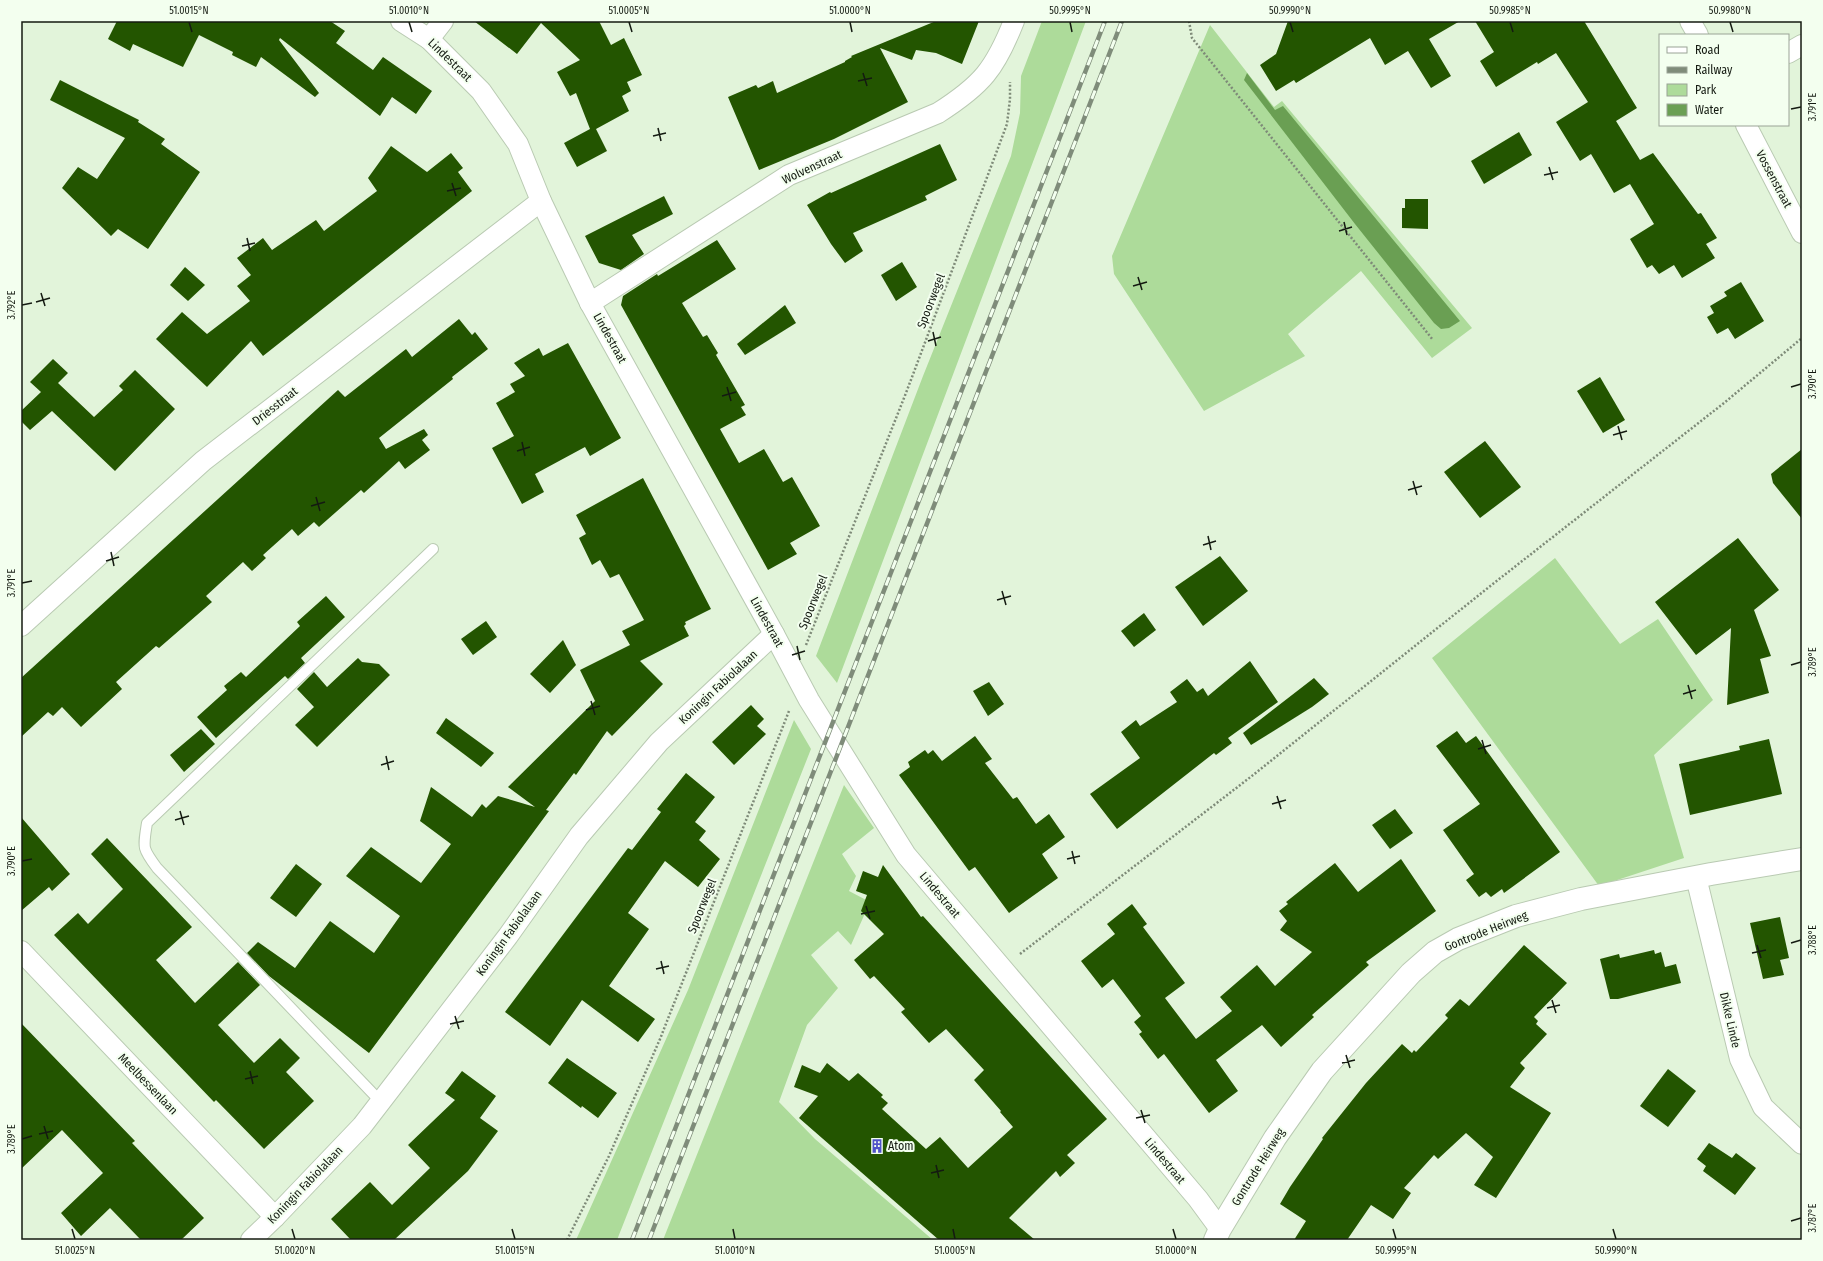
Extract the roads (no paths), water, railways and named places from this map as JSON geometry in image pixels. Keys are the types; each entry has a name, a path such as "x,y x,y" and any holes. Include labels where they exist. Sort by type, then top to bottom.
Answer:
{"street":[{"name":"Lindestraat","path":"401,21 429,39 481,91 518,144 541,201 590,303 774,634 796,675 801,688 906,855 1198,1199 1217,1234"},
{"path":"429,39 443,21"},
{"name":"Wolvenstraat","path":"590,303 789,175 938,113 956,102 974,88 991,70 1002,51 1014,21"},
{"path":"1690,21 1697,34"},
{"path":"1789,52 1802,45"},
{"name":"Vossenstraat","path":"1747,126 1802,232"},
{"name":"Driesstraat","path":"21,626 203,461 541,201"},
{"name":"Koningin Fabiolalaan","path":"251,1240 362,1126 503,942 579,836 659,742 774,634"},
{"name":"Gontrode Heirweg","path":"1217,1234 1275,1138 1322,1071 1411,973 1435,952 1458,939 1516,916 1581,899 1802,859"},
{"name":"Dikke Linde","path":"1696,877 1740,1060 1763,1107 1802,1144"},
{"name":"Meelbessenlaan","path":"21,951 275,1217"}],"lane":[{"path":"381,1102 157,868 145,851 145,839 147,823 433,549"}],"water":[{"path":"1247,73 1275,110 1283,106 1460,321 1449,328 1441,329 1434,323 1355,224 1244,80"}],"railway":[{"path":"632,1240 1105,21"},
{"path":"649,1240 1122,21"}],"place":[{"name":"Atom","path":"877,1146"}]}
